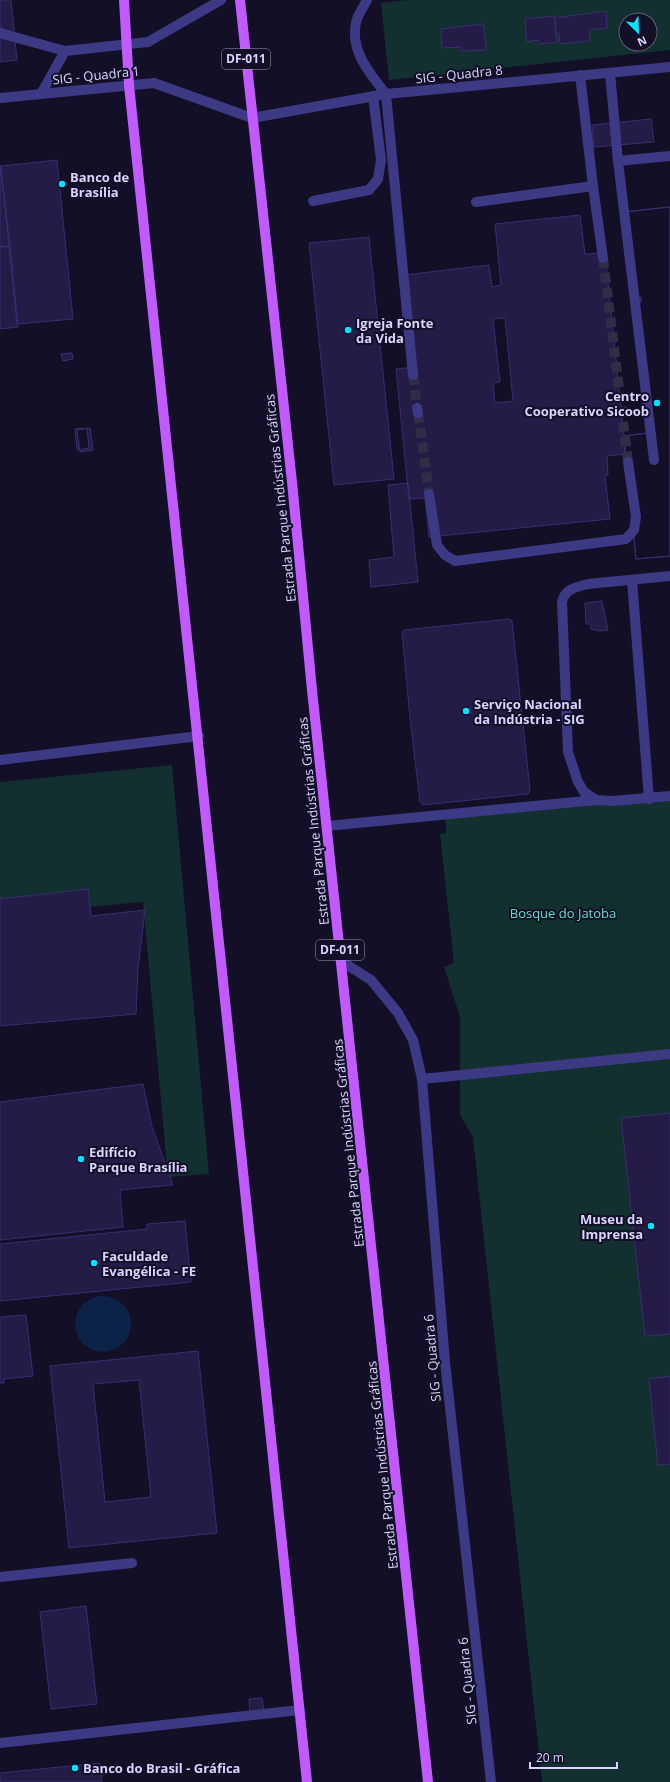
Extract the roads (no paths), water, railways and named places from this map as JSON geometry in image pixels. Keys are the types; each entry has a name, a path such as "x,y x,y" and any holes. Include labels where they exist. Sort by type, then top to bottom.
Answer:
{"main road":[{"path":"124,0 129,85 167,424 199,736 214,862 230,1034 307,1782"},
{"name":"Estrada Parque Indústrias Gráficas","path":"240,0 428,1782"}],"street":[{"name":"SIG - Quadra 1","path":"41,94 65,51 127,43 148,42 221,0"},
{"path":"367,0 357,20 355,40 362,61 386,94 412,375"},
{"path":"0,33 65,51"},
{"name":"SIG - Quadra 8","path":"252,118 386,94 670,67"},
{"path":"610,73 618,161 654,460"},
{"path":"580,75 603,258"},
{"name":"SIG - Quadra 1","path":"0,98 154,83 252,118"},
{"path":"314,201 369,190 378,179 381,160 373,96"},
{"path":"618,161 670,156"},
{"path":"476,202 593,186"},
{"path":"429,494 437,545 445,555 455,561 626,539 634,530 636,517 628,462"},
{"path":"596,800 584,792 578,782 568,752 562,602 564,595 575,587 588,584 670,576"},
{"path":"632,580 649,799"},
{"path":"0,760 199,736"},
{"path":"327,826 596,800 612,801 670,796"},
{"name":"SIG - Quadra 6","path":"341,961 371,980 398,1014 413,1040 422,1079 445,1362 491,1782"},
{"path":"422,1079 670,1054"},
{"path":"0,1577 132,1563"},
{"path":"0,1743 300,1710"}],"water":[{"path":"97,1296 109,1296 119,1300 127,1308 131,1318 131,1330 127,1340 119,1348 109,1352 97,1352 87,1348 79,1340 75,1330 75,1318 79,1308 87,1300"}],"tunnel":[{"path":"603,258 628,462"},
{"path":"413,375 417,408"},
{"path":"418,413 429,494"}],"place":[{"name":"Banco de Brasília","path":"62,184"},
{"name":"Igreja Fonte da Vida","path":"348,330"},
{"name":"Centro Cooperativo Sicoob","path":"657,403"},
{"name":"Serviço Nacional da Indústria - SIG","path":"466,711"},
{"name":"Edifício Parque Brasília","path":"81,1159"},
{"name":"Museu da Imprensa","path":"651,1226"},
{"name":"Faculdade Evangélica - FE","path":"94,1263"},
{"name":"Banco do Brasil - Gráfica","path":"75,1768"}],"park label":[{"name":"Bosque do Jatoba","path":"563,913"}]}
